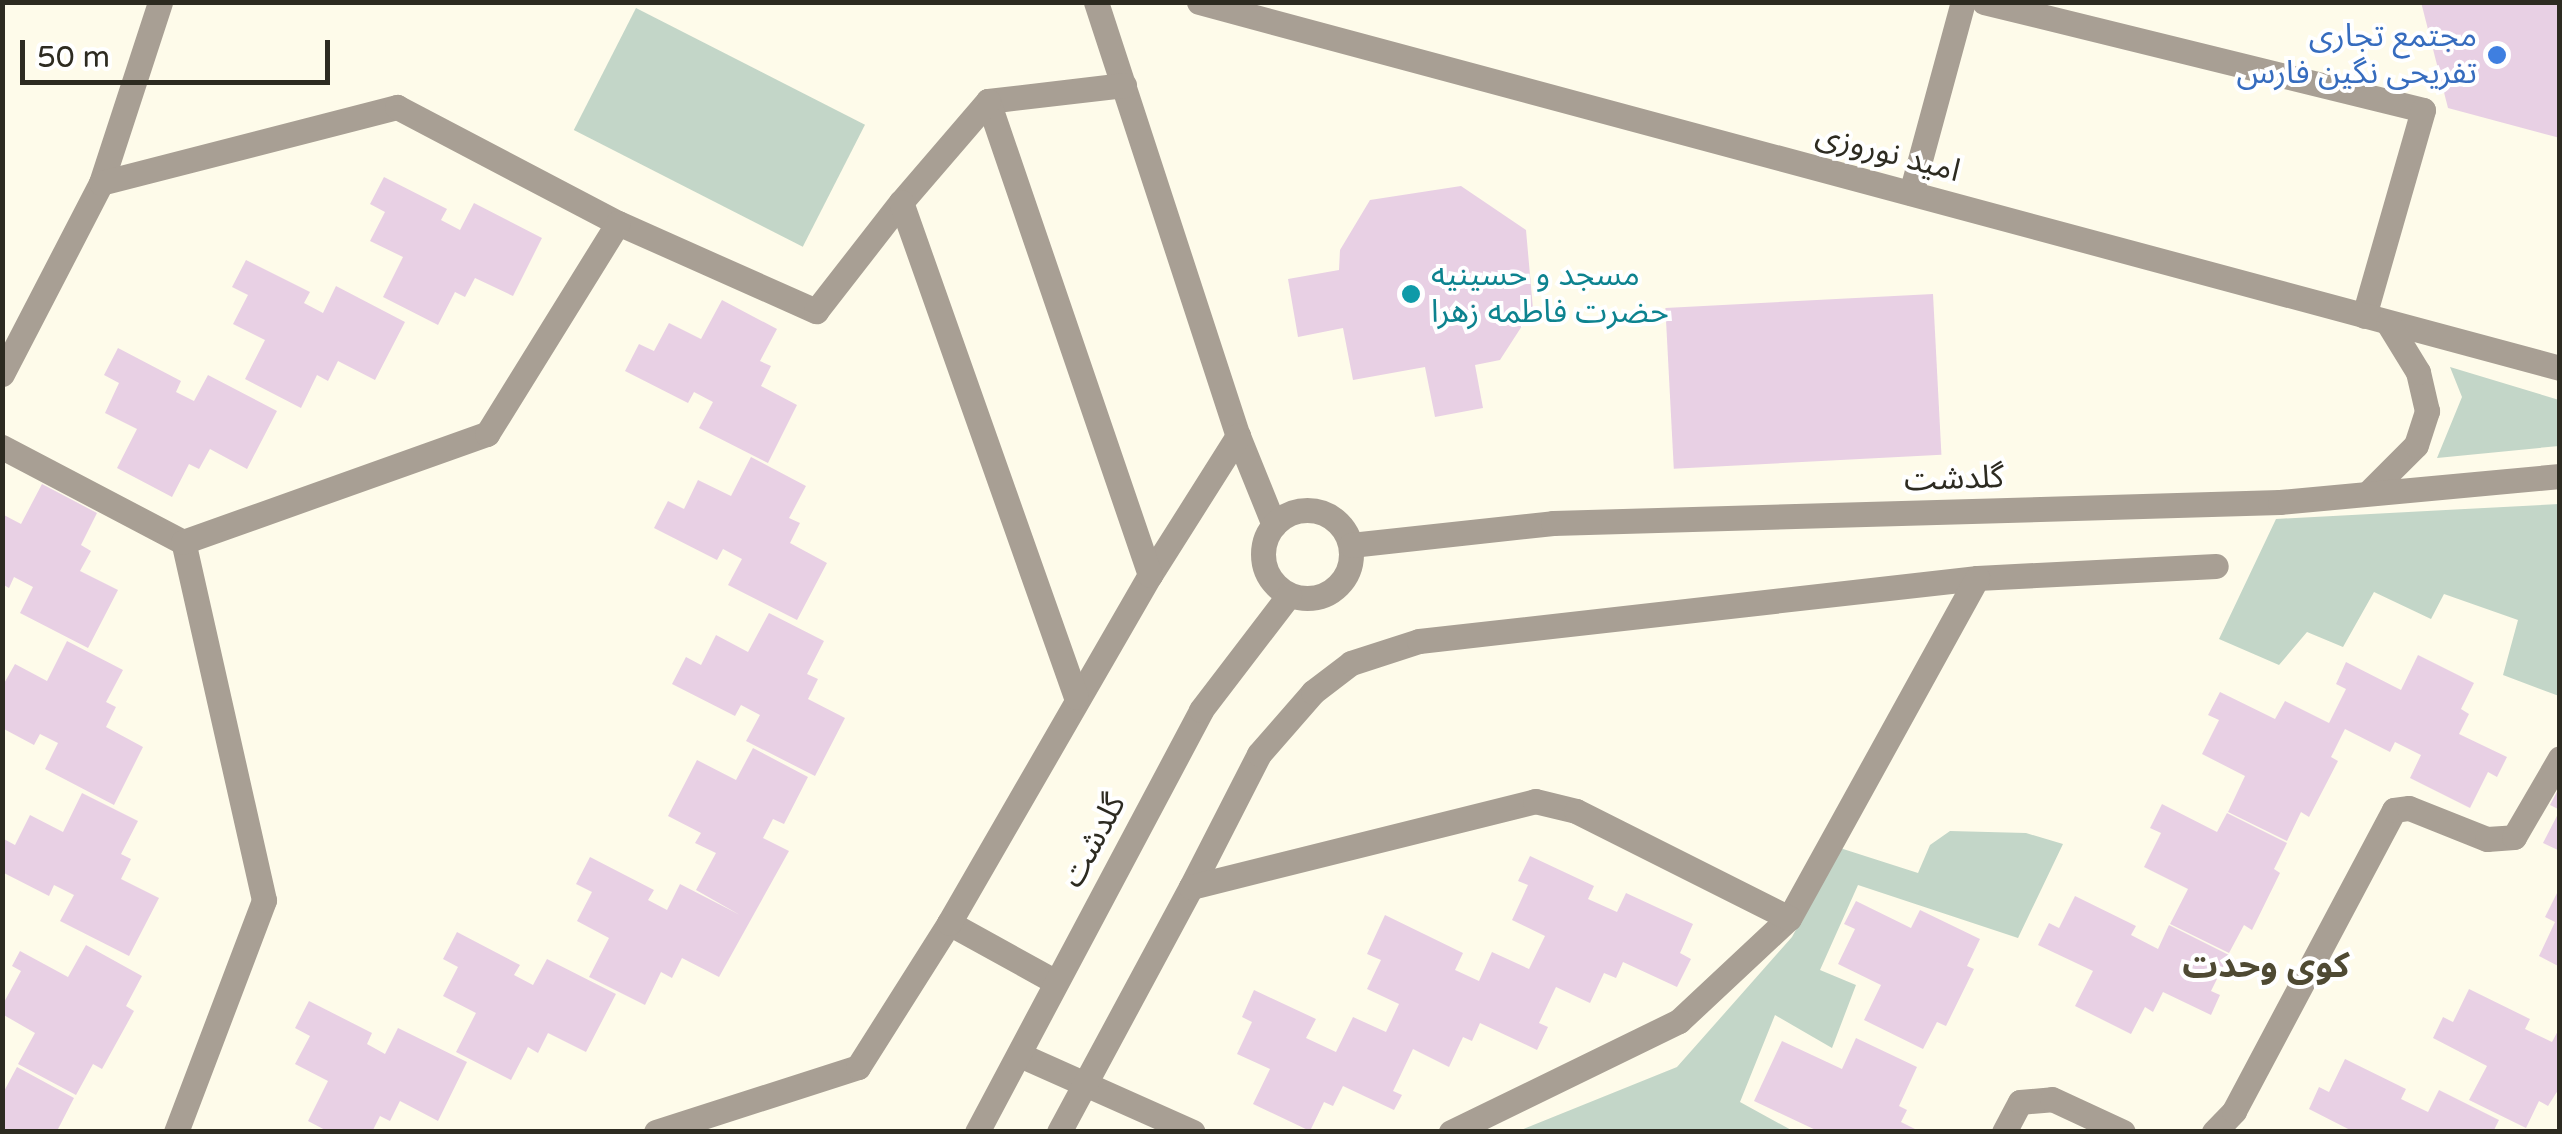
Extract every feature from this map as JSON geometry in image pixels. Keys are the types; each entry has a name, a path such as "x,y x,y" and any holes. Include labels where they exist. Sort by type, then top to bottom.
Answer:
{"street":[{"path":"2,374 101,184 160,2"},
{"path":"1096,2 1238,436 1274,525"},
{"name":"امید نوروزی","path":"1199,2 2560,368"},
{"path":"1911,193 1964,2"},
{"path":"1984,2 2422,110 2376,319 2418,372 2427,411 2425,429 2416,444 2369,492"},
{"path":"101,184 397,107 618,223 816,311 900,202 988,101 1124,86"},
{"path":"988,101 1150,575"},
{"path":"900,202 1076,697"},
{"path":"2,447 182,542 487,434 618,223"},
{"path":"656,1132 858,1067 949,923 1076,697 1238,436"},
{"name":"گلدشت","path":"1352,546 1554,523 2280,502 2560,476"},
{"path":"1298,510 1312,510 1338,521 1352,546 1348,573 1329,594 1302,599 1289,594 1278,588 1264,564 1266,537 1274,525 1298,510"},
{"path":"176,1132 264,900 182,542"},
{"path":"1060,1132 1192,887 1258,754 1313,692 1351,664 1418,641 1977,578 2216,566"},
{"path":"1451,1132 1679,1021 1790,918 1977,578"},
{"name":"گلدشت","path":"977,1132 1202,710 1289,594"},
{"path":"2214,1132 2234,1111 2394,810 2409,808 2487,839 2514,838 2560,758"},
{"path":"1192,887 1536,801 1576,811 1790,918"},
{"path":"949,923 1056,982"},
{"path":"1020,1055 1193,1132"},
{"path":"2004,1132 2020,1102 2052,1099 2123,1132"}],"green space":[{"path":"636,8 865,125 803,247 574,130"},
{"path":"2450,367 2559,400 2559,446 2437,458 2462,397"},
{"path":"2559,504 2559,696 2503,675 2518,620 2444,594 2431,619 2374,592 2343,647 2307,632 2279,665 2219,639 2276,519"},
{"path":"1950,831 2026,833 2063,844 2018,938 1858,885 1820,970 1856,985 1832,1048 1775,1015 1740,1102 1793,1131 1516,1132 1677,1067 1792,937 1840,848 1918,873 1930,845"}],"building":[{"name":"مجتمع تجاری تفریحی نگین فارس","path":"2421,2 2560,2 2560,138 2448,108"},
{"path":"384,177 447,209 441,220 460,230 474,203 542,238 513,296 475,278 465,297 455,292 438,325 383,297 403,257 370,241 385,212 370,204"},
{"name":"مسجد و حسینیه حضرت فاطمه زهرا","path":"1461,186 1526,230 1533,309 1500,360 1475,365 1483,408 1435,417 1425,367 1353,380 1343,328 1298,337 1288,279 1339,270 1340,250 1370,200"},
{"path":"246,260 310,292 304,303 323,313 336,286 405,322 375,380 338,361 328,381 317,375 301,408 245,379 265,340 233,324 248,295 232,287"},
{"path":"1933,294 1941,455 1674,469 1665,308"},
{"path":"722,300 777,329 760,361 771,366 761,386 797,405 768,463 699,428 713,402 694,392 688,403 625,371 639,344 654,351 669,323 701,339"},
{"path":"118,348 181,381 176,392 194,401 208,375 277,411 247,469 210,449 199,469 189,464 172,497 117,468 137,429 105,413 119,383 104,375"},
{"path":"751,457 806,486 789,518 800,523 790,543 827,563 797,620 728,585 742,559 723,549 717,560 654,528 668,501 684,509 698,480 731,496"},
{"path":"42,484 97,513 81,545 91,551 80,571 118,590 88,648 20,613 33,587 14,577 9,588 2,584 2,514 21,524"},
{"path":"769,613 824,641 807,674 818,679 808,699 845,718 815,776 746,741 760,715 741,705 735,716 672,684 686,657 701,665 716,635 748,652"},
{"path":"67,641 123,670 106,702 116,707 106,727 143,747 114,805 45,769 58,743 40,734 34,745 2,728 2,687 15,664 47,681"},
{"path":"2418,655 2474,683 2461,709 2469,714 2459,734 2507,757 2497,777 2488,772 2470,808 2410,778 2421,755 2395,742 2390,752 2345,729 2331,757 2338,761 2309,817 2301,812 2287,841 2228,812 2245,776 2202,754 2219,720 2208,715 2220,692 2275,719 2285,701 2329,723 2346,689 2336,684 2346,662 2401,690"},
{"path":"753,748 808,777 784,824 773,819 763,838 789,851 719,977 682,958 672,978 661,972 645,1005 589,977 609,938 577,921 592,892 576,884 590,857 654,890 648,900 667,910 680,884 740,915 696,890 716,853 695,843 701,833 668,816 697,760 736,780"},
{"path":"2560,786 2560,810 2550,805"},
{"path":"82,793 138,821 121,854 131,859 121,879 159,898 129,956 60,921 74,895 54,885 49,896 2,872 2,838 15,845 30,815 63,832"},
{"path":"2162,804 2217,832 2227,813 2287,843 2274,869 2280,873 2252,930 2244,925 2229,953 2170,924 2188,889 2144,867 2161,833 2150,828"},
{"path":"2560,810 2560,851 2543,843"},
{"path":"1530,856 1594,886 1588,899 1617,912 1626,893 1693,924 1680,953 1691,959 1677,987 1623,962 1616,978 1604,973 1590,1003 1556,987 1539,1023 1548,1027 1537,1050 1480,1023 1472,1041 1463,1037 1449,1067 1413,1049 1393,1091 1402,1095 1394,1110 1343,1086 1333,1106 1324,1102 1310,1131 1253,1104 1270,1069 1237,1054 1252,1022 1242,1017 1254,990 1316,1019 1306,1038 1336,1052 1353,1017 1386,1032 1399,1004 1367,989 1381,960 1367,954 1385,915 1463,953 1455,970 1479,981 1492,952 1529,969 1545,936 1512,920 1528,885 1518,881"},
{"path":"2557,893 2560,967 2539,956 2555,922 2545,917"},
{"path":"2075,896 2136,926 2131,935 2158,949 2169,925 2229,955 2211,991 2220,995 2211,1015 2163,992 2153,1012 2145,1007 2131,1034 2075,1006 2093,971 2038,945 2049,923 2059,928"},
{"path":"1856,901 1911,928 1920,910 1980,939 1967,966 1974,969 1946,1026 1937,1022 1923,1049 1864,1020 1881,985 1838,964 1855,929 1844,924"},
{"path":"457,932 520,965 514,975 533,985 547,959 616,994 586,1052 548,1033 538,1053 528,1047 511,1080 456,1052 476,1013 443,996 458,967 443,959"},
{"path":"86,945 142,976 126,1006 134,1011 102,1069 93,1064 76,1095 18,1064 35,1033 2,1014 2,1006 21,971 12,966 20,951 68,977"},
{"path":"2469,989 2530,1019 2525,1029 2552,1042 2560,1027 2560,1087 2548,1106 2539,1101 2526,1128 2469,1100 2487,1066 2433,1038 2443,1017 2453,1022"},
{"path":"309,1001 372,1033 367,1044 385,1054 398,1028 467,1062 438,1121 400,1101 390,1121 380,1116 372,1132 329,1132 308,1121 328,1081 295,1064 310,1036 295,1028"},
{"path":"1856,1038 1917,1067 1899,1106 1907,1110 1901,1122 1921,1132 1820,1132 1754,1101 1782,1041 1842,1069"},
{"path":"2345,1059 2406,1089 2401,1099 2428,1112 2439,1090 2499,1120 2493,1132 2354,1132 2309,1109 2319,1087 2329,1092"},
{"path":"17,1067 74,1098 58,1129 63,1132 2,1132 2,1095"}],"place":[{"name":"مجتمع تجاری تفریحی نگین فارس","path":"2497,55"},
{"name":"مسجد و حسینیه حضرت فاطمه زهرا","path":"1411,294"}],"district":[{"name":"کوی وحدت","path":"2266,966"}]}
